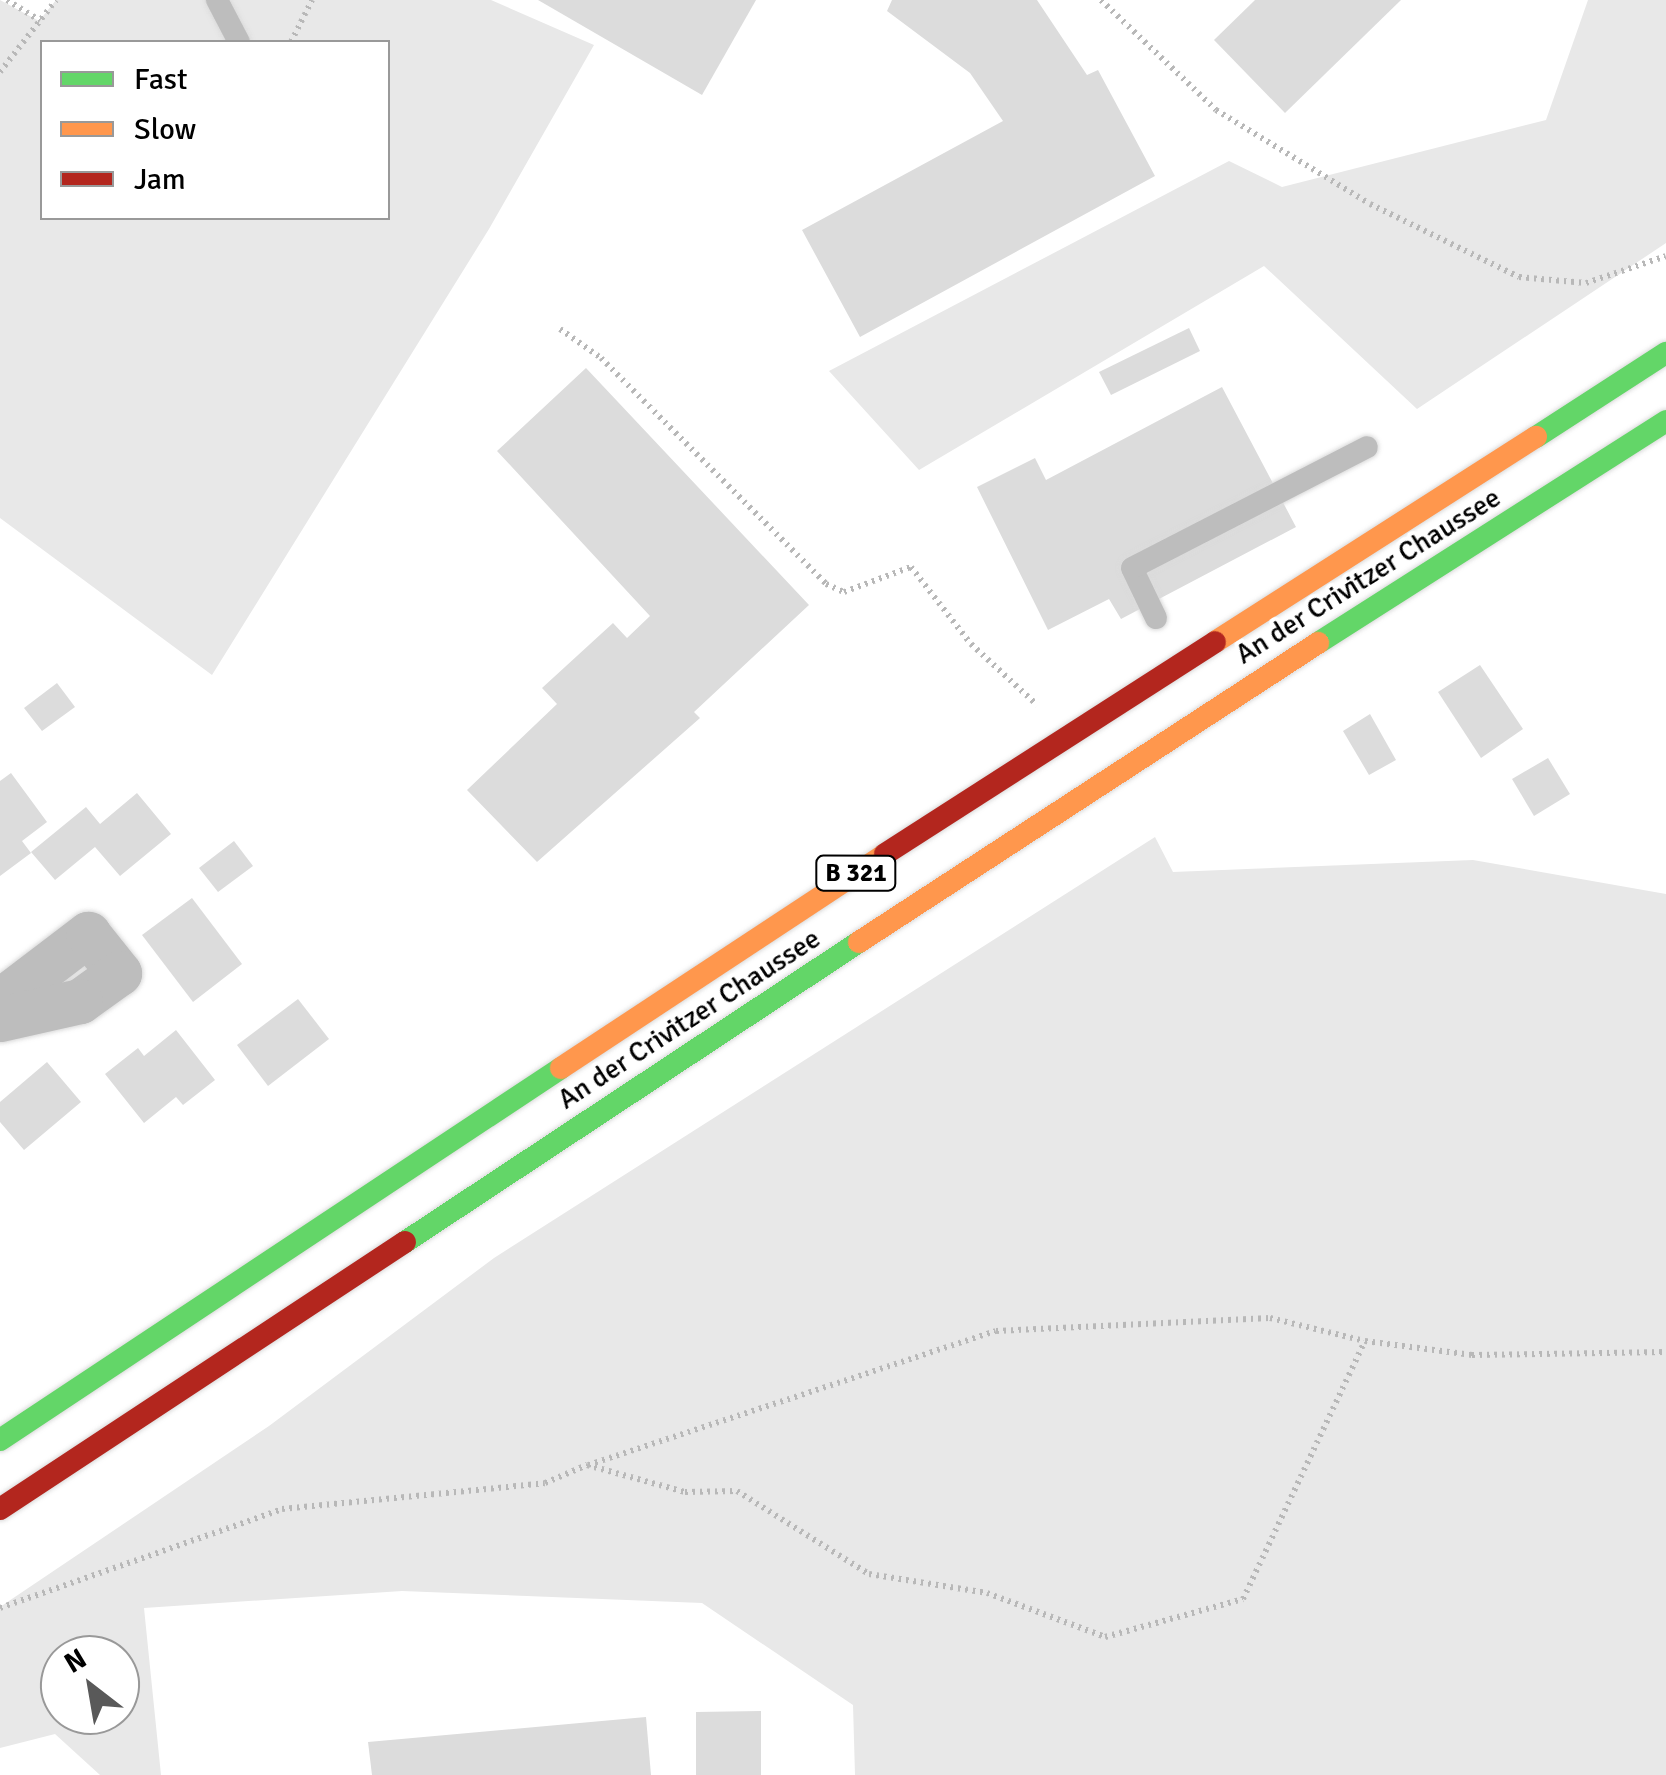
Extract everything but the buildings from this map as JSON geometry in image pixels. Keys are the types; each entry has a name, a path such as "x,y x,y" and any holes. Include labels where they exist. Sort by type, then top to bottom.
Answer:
{"main road":[{"name":"An der Crivitzer Chaussee","path":"0,1440 820,896 1666,353"},
{"name":"An der Crivitzer Chaussee","path":"0,1510 1128,764 1666,421"}],"street":[{"path":"0,1001 88,934 119,973 80,1001 0,1019"}],"lane":[{"path":"217,0 239,40"},
{"path":"1156,618 1132,568 1367,447"}],"path":[{"path":"7,0 40,21"},
{"path":"0,72 56,0"},
{"path":"292,40 312,0"},
{"path":"1101,0 1216,110 1370,204 1519,277 1586,283 1666,256"},
{"path":"560,329 601,358 826,584 844,592 911,567 971,644 1046,716"},
{"path":"0,1608 282,1509 545,1482 996,1331 1270,1318 1365,1340 1472,1355 1666,1352"},
{"path":"587,1465 685,1492 737,1491 869,1574 987,1592 1105,1636 1242,1598 1365,1340"}],"shaded area":[{"path":"0,0 39,21 56,0 491,0 594,45 489,229 212,675 0,518"},
{"path":"1588,0 1666,0 1666,243 1417,409 1264,266 919,470 829,371 1229,161 1282,187 1546,120"},
{"path":"1155,837 1173,872 1473,860 1666,894 1666,1775 855,1775 853,1705 702,1603 402,1591 144,1608 161,1775 100,1775 56,1735 140,1735 140,1635 40,1635 40,1735 51,1735 0,1748 0,1607 269,1426 494,1258"}],"traffic: fast":[{"path":"1536,437 1666,353"},
{"path":"1318,643 1666,421"},
{"path":"405,1242 859,942"},
{"path":"0,1440 561,1068"}],"traffic: slow":[{"path":"1215,642 1536,437"},
{"path":"859,942 1318,643"},
{"path":"561,1068 885,854"}],"traffic: jam":[{"path":"885,854 1215,642"},
{"path":"0,1509 405,1242"}]}
